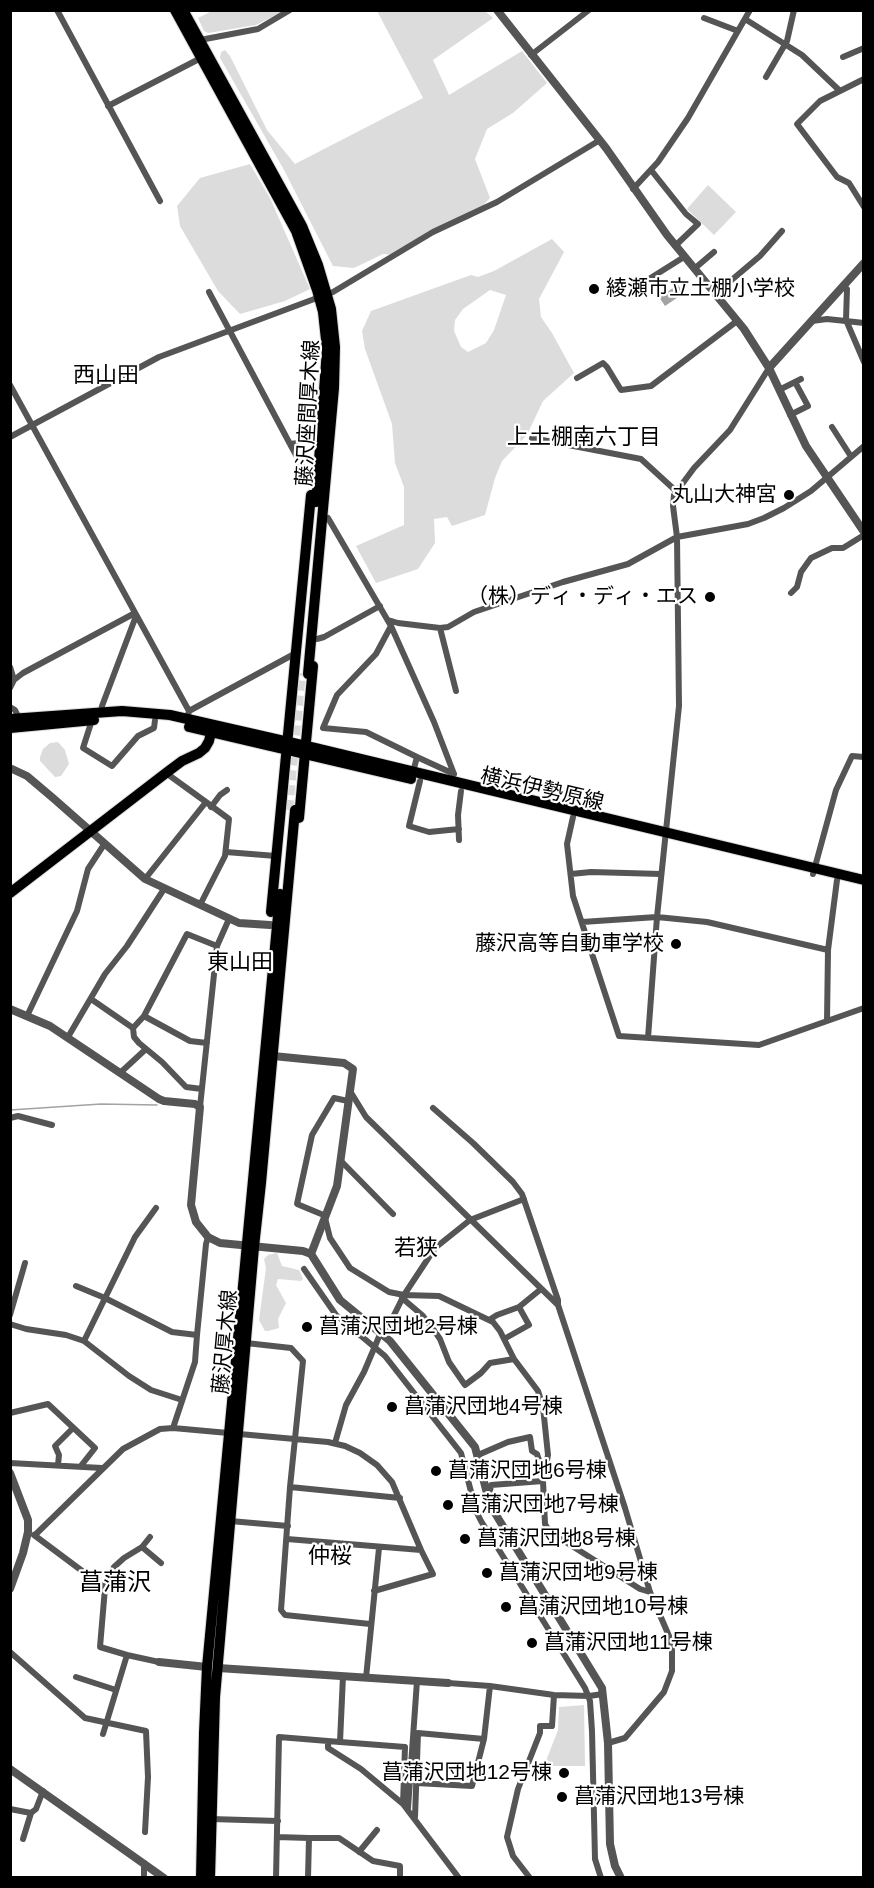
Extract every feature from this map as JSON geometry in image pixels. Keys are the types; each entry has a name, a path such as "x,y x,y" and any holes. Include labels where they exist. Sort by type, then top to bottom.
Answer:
{"main road":[{"name":"藤沢座間厚木線","path":"175,10 296,231 323,296 331,309 336,364 323,459 305,673"},
{"name":"藤沢座間厚木線","path":"183,10 302,226 323,296 327,349 322,434 323,459"},
{"path":"273,1008 289,941 317,639 329,490 323,459"},
{"path":"273,1008 270,926 276,856 310,506 323,459"},
{"name":"横浜伊勢原線","path":"15,718 142,712 188,715 212,728"},
{"name":"横浜伊勢原線","path":"10,728 130,718 212,728 813,871 864,880"},
{"path":"10,893 166,773 205,748 212,728"},
{"name":"横浜伊勢原線","path":"417,777 461,791 665,836"},
{"name":"藤沢厚木線","path":"201,1878 212,1667 291,810"},
{"name":"横浜伊勢原線","path":"813,871 837,880 864,886"},
{"name":"藤沢厚木線","path":"210,1878 212,1667 230,1521 233,1434 246,1343 250,1246 273,1056 273,1008"}],"street":[{"path":"57,10 160,201"},
{"path":"200,40 258,29 290,10"},
{"path":"531,54 589,10"},
{"path":"633,189 651,170 688,118 750,10"},
{"path":"766,77 785,45 794,10"},
{"path":"498,11 600,140 675,246 737,321 769,368 806,446 864,533 843,548 832,548 811,558 801,572 797,587 790,593"},
{"path":"704,18 738,31"},
{"path":"745,19 821,71 840,91"},
{"path":"843,57 864,48"},
{"path":"108,106 201,58"},
{"path":"864,79 820,101 797,124 837,177 849,183 864,207"},
{"path":"10,437 159,357 323,296 378,267 433,232 497,202 600,140"},
{"path":"651,170 698,224 675,246"},
{"path":"715,294 760,256 782,231"},
{"path":"694,269 714,252"},
{"path":"649,279 684,257"},
{"path":"648,1038 657,917 679,706 677,537 673,506 676,491 730,430 769,368 864,263"},
{"path":"843,285 847,289 846,320 864,362"},
{"path":"209,292 303,468"},
{"path":"811,321 827,319 864,323"},
{"path":"577,378 603,363 608,367 621,390 651,386 737,321"},
{"path":"779,390 798,380 808,406 790,415"},
{"path":"10,385 136,614 188,715 296,653"},
{"path":"832,427 850,455"},
{"path":"290,444 322,434"},
{"path":"531,438 641,459 676,491"},
{"path":"390,623 448,627 474,612 543,588 628,564 677,537 748,524 765,518 784,508 864,446"},
{"path":"328,518 390,623 425,700 454,774 366,732 323,728 337,695 376,654 390,623"},
{"path":"317,639 380,606"},
{"path":"10,688 14,680 23,673 136,614"},
{"path":"101,713 136,614"},
{"path":"440,628 456,691"},
{"path":"10,667 14,680"},
{"path":"10,707 15,710 15,718"},
{"path":"92,720 83,748 112,766 138,736 154,728 155,720"},
{"path":"813,871 836,790 852,756 864,757"},
{"path":"417,757 417,777 409,826 429,832 459,829"},
{"path":"10,768 27,776 145,879 229,919 247,925 270,926"},
{"path":"166,773 229,819 226,852 200,905"},
{"path":"145,879 208,804 228,790"},
{"path":"459,840 458,815 461,791"},
{"path":"573,817 567,844 573,896 619,1036 759,1045 864,1008"},
{"path":"27,1016 77,911 88,869 105,843"},
{"path":"226,852 276,856"},
{"path":"571,874 591,872 662,874"},
{"path":"827,1021 828,951 837,880"},
{"path":"68,1037 105,974 127,946 164,889"},
{"path":"582,922 657,917 707,922 828,951"},
{"path":"229,919 217,946 191,1205 196,1222 208,1237 220,1243 303,1251 311,1254 340,1300 382,1334 401,1354 470,1441 478,1455 486,1492 496,1517 593,1671 603,1694 608,1743 610,1844 615,1866 621,1878"},
{"path":"202,1089 186,1087 134,1037 133,1028 144,1016 188,933 217,946"},
{"path":"91,999 133,1028"},
{"path":"10,1009 40,1021 68,1037 164,1101 195,1104 200,1107"},
{"path":"144,1016 190,1041 207,1043"},
{"path":"120,1073 146,1049"},
{"path":"273,1056 344,1063 353,1069 337,1186 311,1254"},
{"path":"349,1090 366,1117 558,1305"},
{"path":"326,1217 297,1204 312,1135 334,1098 348,1101"},
{"path":"433,1108 513,1182 524,1199 625,1508 650,1592 669,1636 672,1649 672,1671 664,1692 629,1733 620,1741 608,1743"},
{"path":"10,1118 18,1116 52,1125"},
{"path":"341,1161 393,1214"},
{"path":"335,1443 346,1405 375,1347 403,1297 435,1248 470,1221 524,1199"},
{"path":"84,1341 135,1237 156,1208"},
{"path":"326,1217 330,1238 350,1268 388,1292 403,1297 439,1296 493,1322 514,1359 538,1391 543,1407 548,1455 542,1481"},
{"path":"173,1428 195,1362 208,1237"},
{"path":"10,1315 25,1263"},
{"path":"304,1269 336,1315 375,1347 408,1384 461,1453 476,1511 481,1521 589,1696 592,1731 594,1850 596,1867 601,1878"},
{"path":"76,1286 172,1332 197,1335"},
{"path":"489,1320 519,1307 541,1289"},
{"path":"403,1297 431,1326 440,1339 449,1362 465,1385 481,1373 490,1362 514,1359"},
{"path":"504,1339 529,1325 519,1307"},
{"path":"10,1324 26,1329 66,1335 84,1341 151,1390 182,1400"},
{"path":"246,1343 291,1348 303,1361 290,1487 281,1610 285,1616 370,1624"},
{"path":"10,1413 48,1404 95,1448 80,1467"},
{"path":"58,1465 59,1455 56,1446 73,1428"},
{"path":"10,1589 32,1534 123,1449 160,1430 173,1428 335,1443 360,1453 377,1465 392,1482 433,1574 374,1591"},
{"path":"478,1455 508,1442 530,1437 532,1451 537,1454 542,1470 545,1524 550,1532 640,1589 650,1592"},
{"path":"10,1463 102,1468"},
{"path":"10,1473 32,1534 105,1588"},
{"path":"486,1492 490,1491 491,1485 542,1481"},
{"path":"290,1487 400,1498"},
{"path":"230,1521 288,1526"},
{"path":"150,1537 142,1547 114,1567 105,1588 100,1647 159,1662 212,1667 490,1686 554,1695 603,1694"},
{"path":"287,1539 421,1550"},
{"path":"142,1547 161,1563"},
{"path":"366,1678 379,1548"},
{"path":"10,1652 85,1718 146,1731 148,1778 145,1832"},
{"path":"103,1734 127,1655"},
{"path":"340,1742 343,1676"},
{"path":"76,1677 116,1690"},
{"path":"405,1806 417,1681"},
{"path":"417,1783 472,1786 484,1739 490,1686"},
{"path":"530,1878 513,1856 507,1837 518,1789 540,1733 540,1726 552,1726 554,1695"},
{"path":"416,1818 418,1733 484,1739"},
{"path":"276,1878 279,1737 405,1747 405,1806"},
{"path":"328,1741 328,1748 361,1769 405,1806 459,1878"},
{"path":"10,1769 165,1878"},
{"path":"23,1839 30,1813 36,1809 43,1791"},
{"path":"10,1809 30,1813"},
{"path":"211,1819 278,1821"},
{"path":"359,1852 377,1830"},
{"path":"277,1837 339,1838 372,1861 400,1866 400,1878"},
{"path":"309,1838 309,1878"},
{"path":"144,1863 144,1878"}],"shaded area":[{"path":"212,11 284,11 256,25 208,33 204,31 198,18"},
{"path":"377,11 485,11 493,18 433,60 449,95 522,51 547,83 513,113 487,129 475,159 490,198 471,218 430,235 396,255 383,254 354,268 333,266 284,170 220,58 221,52 225,50 230,56 267,130 295,164 423,98"},
{"path":"250,164 270,198 310,289 285,301 240,314 218,291 180,226 177,206 200,178"},
{"path":"708,185 736,212 714,235 687,209"},
{"path":"552,239 564,252 539,299 541,317 574,373 543,401 527,435 502,461 485,515 452,526 447,517 434,519 435,543 418,569 376,583 356,546 404,525 404,487 395,463 392,424 365,349 362,331 371,311 471,275 478,277 494,271","holes":["490,290 506,295 494,330 486,343 468,352 461,347 454,331 455,320 463,309"]},
{"path":"678,285 684,293 665,306 659,297"},
{"path":"58,742 65,750 69,764 61,776 55,777 40,761 40,757 43,749 50,743"},
{"path":"277,1253 282,1266 299,1270 303,1279 301,1281 278,1279 276,1285 286,1303 278,1319 279,1328 265,1331 259,1320 266,1268 264,1259 268,1255"},
{"path":"584,1705 585,1766 544,1766 558,1730 559,1707"}],"waterway":[{"path":"10,1110 101,1104 157,1105"}],"tunnel":[{"path":"288,810 301,673"}],"place":[{"name":"綾瀬市立土棚小学校","path":"594,289"},
{"name":"丸山大神宮","path":"789,495"},
{"name":"（株）ディ・ディ・エス","path":"710,597"},
{"name":"藤沢高等自動車学校","path":"676,944"},
{"name":"菖蒲沢団地2号棟","path":"307,1327"},
{"name":"菖蒲沢団地4号棟","path":"392,1407"},
{"name":"菖蒲沢団地6号棟","path":"436,1471"},
{"name":"菖蒲沢団地7号棟","path":"448,1505"},
{"name":"菖蒲沢団地8号棟","path":"465,1539"},
{"name":"菖蒲沢団地9号棟","path":"487,1573"},
{"name":"菖蒲沢団地10号棟","path":"506,1607"},
{"name":"菖蒲沢団地11号棟","path":"532,1643"},
{"name":"菖蒲沢団地12号棟","path":"564,1773"},
{"name":"菖蒲沢団地13号棟","path":"562,1797"}],"district":[{"name":"西山田","path":"106,376"},
{"name":"上土棚南六丁目","path":"584,438"},
{"name":"東山田","path":"240,963"},
{"name":"若狭","path":"416,1249"},
{"name":"仲桜","path":"330,1557"},
{"name":"菖蒲沢","path":"115,1583"}]}
